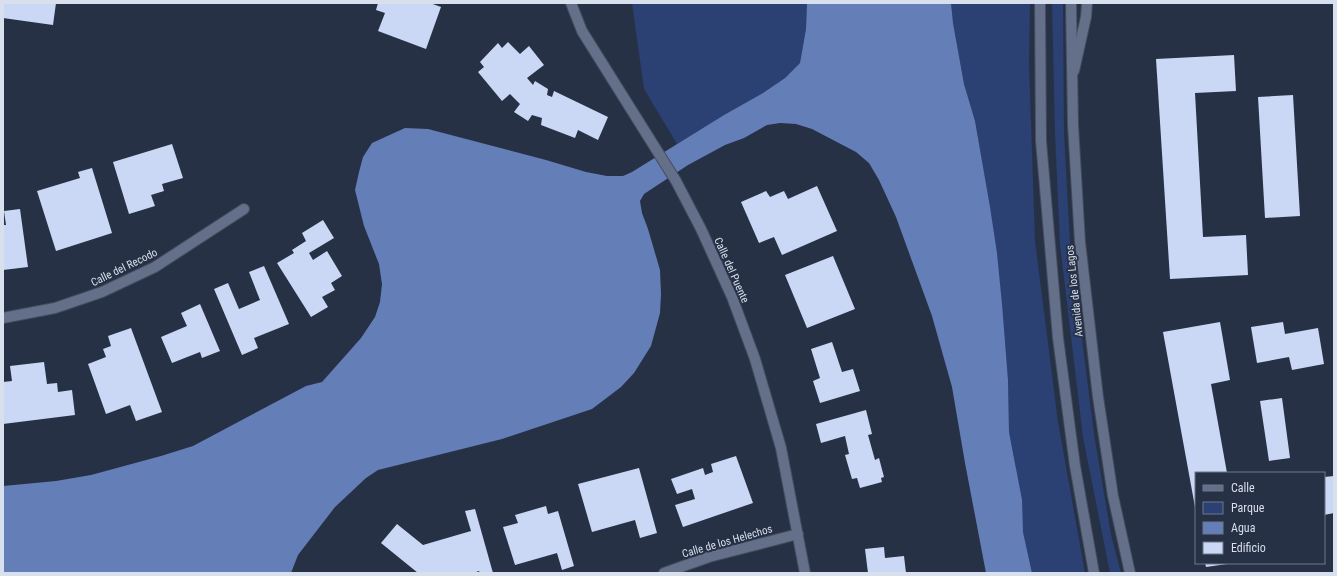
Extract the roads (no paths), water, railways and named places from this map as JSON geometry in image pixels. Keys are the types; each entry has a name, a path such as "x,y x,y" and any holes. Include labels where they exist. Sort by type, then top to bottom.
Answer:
{"street":[{"name":"Calle del Puente","path":"571,3 582,31 676,182 701,229 732,296 755,359 781,448 805,573"},
{"name":"Avenida de los Lagos","path":"1040,3 1041,141 1058,338 1075,466 1094,573"},
{"name":"Avenida de los Lagos","path":"1070,3 1073,132 1080,242 1113,496 1130,573"},
{"path":"1072,83 1086,17 1087,3"},
{"name":"Calle del Recodo","path":"3,318 55,308 102,292 155,267 244,209"},
{"name":"Calle de los Helechos","path":"664,573 709,557 798,534"}],"water":[{"path":"807,3 951,3 964,84 975,121 997,253 1008,380 1009,432 1022,500 1023,532 1032,573 986,573 952,387 932,316 896,217 879,180 869,163 856,152 812,129 796,124 780,123 767,125 744,138 725,145 688,165 644,194 640,201 642,213 660,270 660,313 651,346 634,373 621,387 592,409 502,439 378,470 366,478 335,507 298,555 291,573 3,573 3,486 56,481 91,475 193,446 306,386 322,382 361,338 375,317 380,302 382,284 379,264 364,226 355,190 363,157 372,143 405,128 428,129 586,172 607,176 623,176 763,93 785,78 800,63 806,29"}]}
